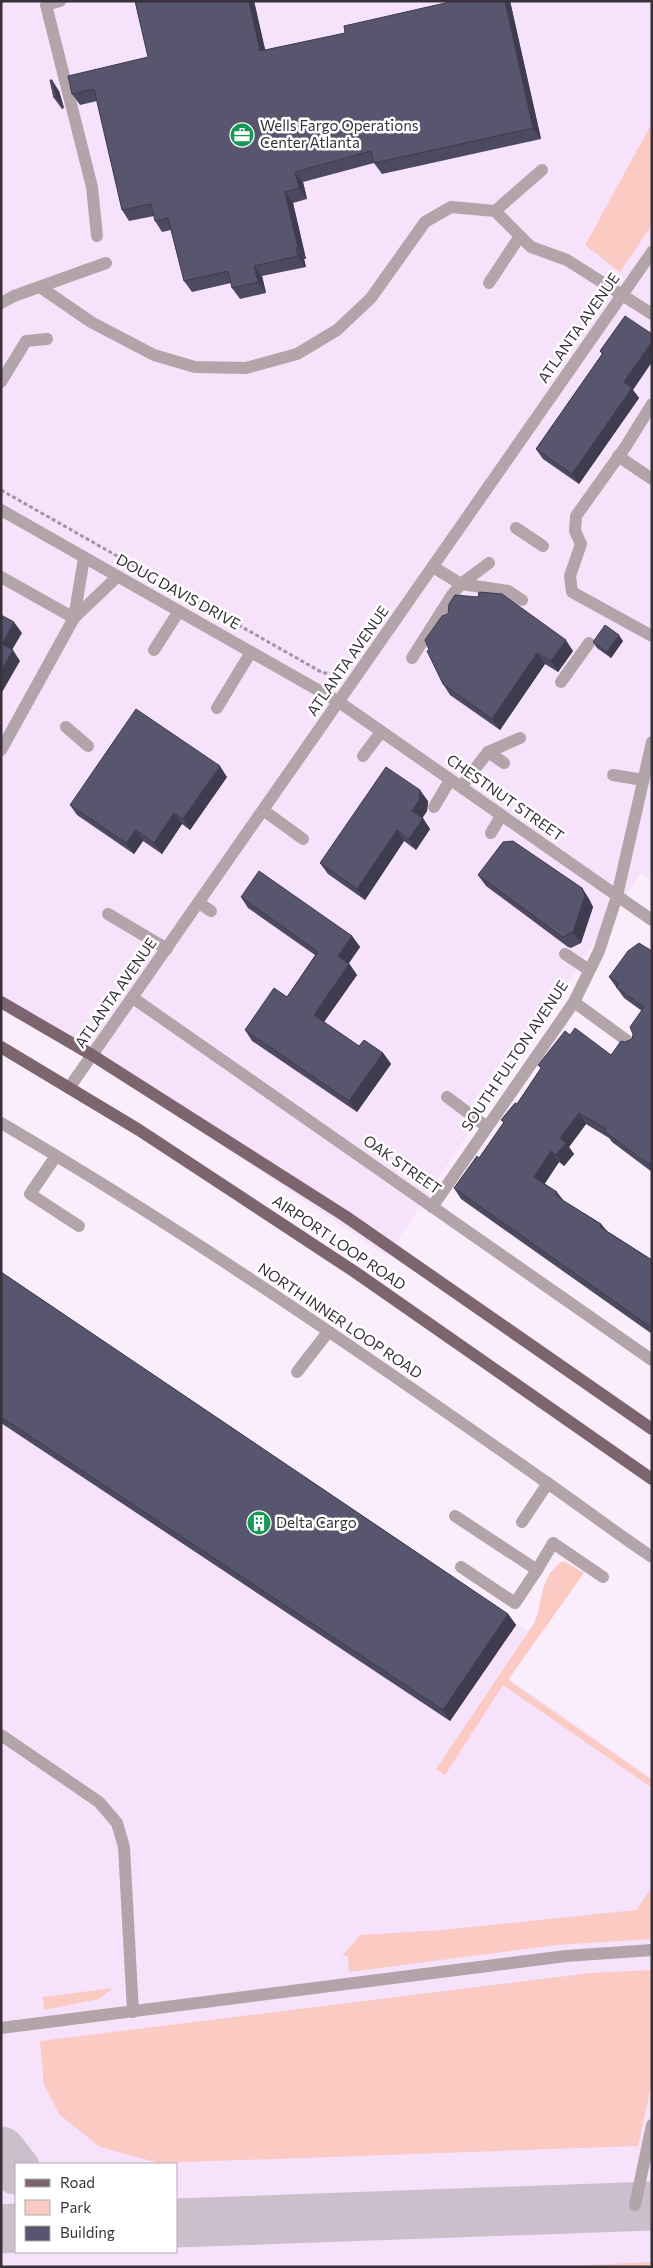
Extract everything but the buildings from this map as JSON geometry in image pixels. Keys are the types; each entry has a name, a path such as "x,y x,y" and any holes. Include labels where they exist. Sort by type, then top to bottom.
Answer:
{"main road":[{"name":"AIRPORT LOOP ROAD","path":"1,1002 92,1055 345,1216 652,1429"},
{"name":"AIRPORT LOOP ROAD","path":"1,1047 139,1130 355,1272 652,1479"}],"street":[{"path":"60,1 46,5 92,187 97,236"},
{"path":"495,211 542,170"},
{"path":"40,287 91,322 154,355 195,367 246,368 297,354 336,330 371,298 425,222 451,207 495,211 531,247 567,260 652,314"},
{"path":"489,283 520,236"},
{"name":"ATLANTA AVENUE","path":"69,1088 652,252"},
{"path":"1,303 106,263"},
{"path":"2,378 26,341 47,339"},
{"path":"652,404 576,516 575,531 581,544 570,576 572,592 652,636"},
{"path":"618,456 652,479"},
{"name":"DOUG DAVIS DRIVE","path":"1,510 339,702"},
{"path":"516,528 543,546"},
{"path":"74,618 84,558"},
{"path":"412,658 461,584 489,563"},
{"path":"433,567 461,584 508,591 522,600"},
{"path":"1,577 74,618"},
{"path":"1,750 74,618 117,577"},
{"path":"154,650 179,611"},
{"path":"561,682 589,643"},
{"path":"217,708 251,652"},
{"name":"CHESTNUT STREET","path":"339,702 652,920"},
{"path":"66,728 88,746"},
{"path":"363,756 381,732"},
{"path":"434,807 488,752 520,738"},
{"name":"SOUTH FULTON AVENUE","path":"432,1207 574,1002 599,951 617,896 647,772 652,742"},
{"path":"488,752 504,763"},
{"path":"613,775 647,772"},
{"path":"263,810 303,839"},
{"path":"491,833 501,816"},
{"path":"199,903 211,910"},
{"path":"108,914 167,949"},
{"path":"565,954 589,970"},
{"name":"OAK STREET","path":"133,998 652,1360"},
{"path":"574,1002 633,1045"},
{"path":"447,1097 487,1127"},
{"name":"NORTH INNER LOOP ROAD","path":"2,1125 134,1204 328,1332 652,1557"},
{"path":"56,1156 30,1194 79,1226"},
{"path":"297,1372 328,1332"},
{"path":"522,1522 548,1483"},
{"path":"455,1516 537,1570"},
{"path":"461,1567 515,1603 554,1544 603,1577"},
{"path":"1,1735 93,1797 117,1823 124,1847 133,2012"},
{"path":"1,2028 566,1956 652,1950"},
{"path":"634,2205 652,2125"}],"path":[{"path":"1,490 323,673 330,673"}],"shaded area":[{"path":"1,1 652,1 652,123 585,244 620,272 652,225 652,880 641,873 387,1256 138,1089 1,1007"},
{"path":"1,1278 534,1635 507,1677 652,1778 652,2267 1,2267"}],"green space":[{"path":"652,123 652,225 620,272 585,245"},
{"path":"561,1562 565,1562 584,1573 508,1680 652,1780 652,1788 503,1685 445,1775 436,1769 533,1625 544,1585 553,1569"},
{"path":"652,1887 652,1939 557,1945 349,1972 348,1956 342,1956 360,1935 443,1930 636,1910"},
{"path":"652,1970 652,2082 638,2146 159,2163 100,2147 60,2115 44,2085 40,2041 591,1973"},
{"path":"113,1988 99,1999 44,2010 43,1997"},
{"path":"652,2262 652,2267 544,2267"}],"taxiway":[{"path":"1,2151 15,2169"},
{"path":"178,2223 652,2206"},
{"path":"1,2229 15,2228"}],"place":[{"name":"Wells Fargo Operations Center Atlanta","path":"242,135"},
{"name":"Delta Cargo","path":"259,1523"}]}
